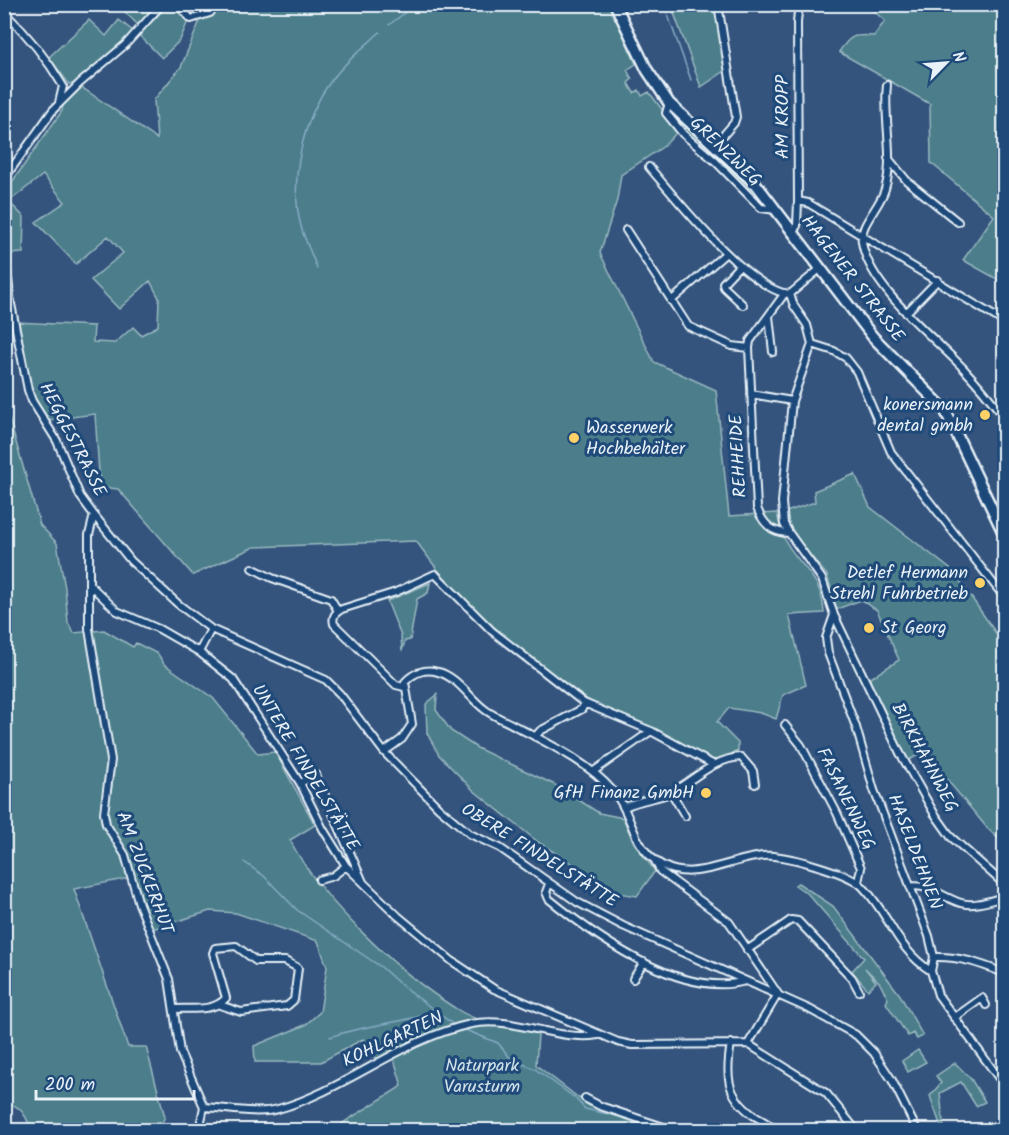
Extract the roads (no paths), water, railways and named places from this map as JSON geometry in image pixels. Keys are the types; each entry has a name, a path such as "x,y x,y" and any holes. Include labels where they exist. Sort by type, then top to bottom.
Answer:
{"main road":[{"name":"HAGENER STRASSE","path":"615,4 644,64 669,104 746,173 777,210 877,342 945,410 1005,534"}],"street":[{"path":"4,178 59,104 125,45 162,4"},
{"path":"177,4 191,19 210,13 218,4"},
{"path":"715,145 734,123 736,117 718,4"},
{"name":"AM KROPP","path":"793,231 798,226 797,23 798,12 804,4"},
{"path":"4,12 41,50 63,86 59,104"},
{"path":"887,85 884,106 888,158 885,188 861,234 862,244 878,276 906,313 963,368 1005,417"},
{"path":"63,86 76,87"},
{"name":"GRENZWEG","path":"669,104 666,113 683,134 715,161 761,208 777,210"},
{"path":"888,158 907,181 958,222"},
{"path":"649,167 725,254 739,266 788,293 807,325 812,344 792,401 782,502 789,534"},
{"path":"798,201 808,203 1005,322"},
{"path":"626,230 688,326 732,346 749,348 750,341 788,293 821,268"},
{"name":"HEGGESTRASSE","path":"4,245 11,303 32,401 57,441 80,496 119,548 161,589"},
{"path":"671,301 725,254"},
{"path":"739,266 723,283 724,287 743,305"},
{"path":"906,313 938,280"},
{"path":"996,315 1005,313"},
{"path":"769,316 773,352"},
{"path":"812,344 834,351 846,358 857,372 891,452 1005,597"},
{"name":"REHHEIDE","path":"749,348 757,508 765,524 776,533 789,534"},
{"name":"REHHEIDE","path":"751,394 792,401"},
{"name":"AM ZUCKERHUT","path":"94,515 89,535 91,640 111,751 104,813 106,824 125,855 139,904 169,979 180,1052 204,1107"},
{"name":"BIRKHAHNWEG","path":"789,534 822,579 834,615 900,753 934,813 951,837 1005,884"},
{"path":"252,568 272,578 331,599 338,611"},
{"path":"404,687 396,685 334,624 332,619 338,611 396,592 435,574 492,631 584,703 651,731 714,765"},
{"name":"UNTERE FINDELSTÄTTE","path":"90,585 117,611 159,629 199,652 233,680 300,783 323,829 346,866 452,961 494,989 599,1035 632,1045 748,1044 826,1093 856,1131"},
{"name":"OBERE FINDELSTÄTTE","path":"161,589 211,629 326,680 340,694 384,752 456,823 527,865 549,884 577,902 623,926 838,1022 856,1035 873,1053 892,1080 917,1131"},
{"name":"HASELDEHNEN","path":"834,615 826,638 828,653 929,936 934,957 931,971"},
{"path":"199,652 211,629"},
{"path":"384,752 402,740 412,724 412,715 404,687 410,676 437,671 456,682 485,710 594,771 625,807 636,839 655,860 660,871 729,922 778,994 748,1044"},
{"path":"536,738 540,731 582,709 584,703"},
{"name":"FASANENWEG","path":"785,724 801,745 837,813 861,868 858,882"},
{"path":"594,771 651,731"},
{"path":"625,807 671,792 714,765 741,757 753,771 755,784"},
{"name":"UNTERE FINDELSTÄTTE","path":"300,783 315,775 365,885"},
{"path":"671,792 685,816"},
{"path":"655,860 683,872 702,872 773,856 796,861 858,882 868,893 903,946 918,963 931,971 938,995 1005,1085"},
{"name":"UNTERE FINDELSTÄTTE","path":"319,880 333,876 346,866"},
{"path":"549,884 546,892 549,899 591,933 644,962 709,985 732,985 746,981"},
{"path":"910,887 919,885 962,903 974,904 1005,897"},
{"path":"747,950 791,920 798,921 852,977 859,992"},
{"path":"175,1009 220,1005 241,1012 287,1006 294,1000 298,968 285,961 256,961 236,946 215,948 213,953 226,998 220,1005"},
{"path":"934,957 951,956 969,960 1005,973"},
{"path":"633,979 644,962"},
{"path":"954,1018 982,998 986,1005"},
{"name":"KOHLGARTEN","path":"204,1107 278,1109 320,1092 412,1045 475,1024 497,1023 581,1038 599,1035"},
{"path":"731,1043 726,1073 732,1093 753,1115 777,1131"},
{"path":"585,1098 600,1106 673,1131"},
{"path":"197,1129 204,1107"}],"waterway":[{"path":"389,25 416,4"},
{"path":"664,4 691,80"},
{"path":"317,269 302,230 298,212 297,172 305,133 312,114 336,74 380,32"},
{"path":"244,862 264,876 297,910 381,967 454,1025"},
{"path":"330,1037 425,1015"},
{"path":"463,1029 498,1043 511,1059 535,1069 575,1098 585,1109 626,1118 661,1130"}],"place":[{"name":"konersmann dental gmbh","path":"985,415"},
{"name":"Wasserwerk Hochbehälter","path":"574,438"},
{"name":"Detlef Hermann Strehl Fuhrbetrieb","path":"980,583"},
{"name":"St Georg","path":"869,628"},
{"name":"GfH Finanz GmbH","path":"706,793"}],"park label":[{"name":"Naturpark Varusturm","path":"482,1076"}]}
